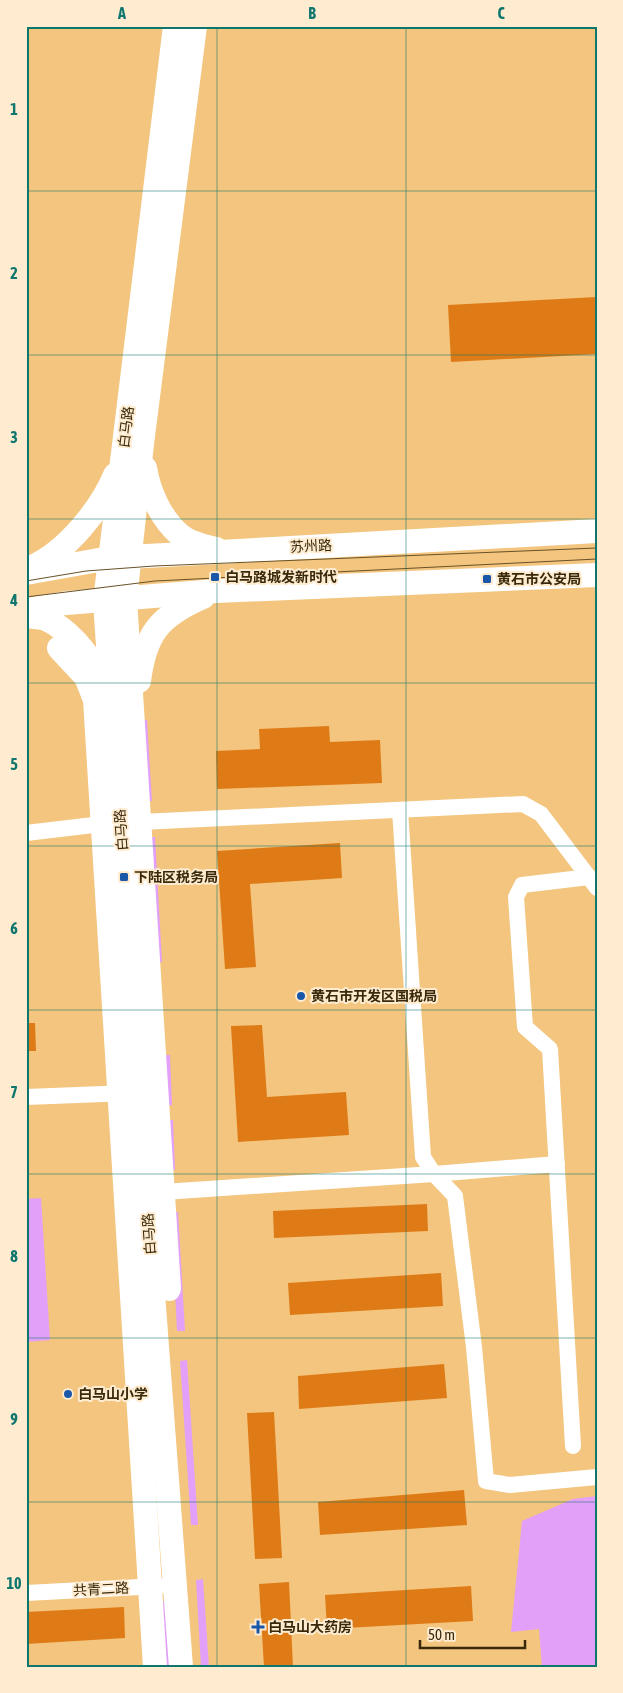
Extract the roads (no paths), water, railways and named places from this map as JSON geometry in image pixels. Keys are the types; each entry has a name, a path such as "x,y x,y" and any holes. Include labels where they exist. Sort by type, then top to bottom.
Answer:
{"street":[{"name":"白马路","path":"175,26 133,443 115,600 114,725 129,1093 176,1585 180,1667"},
{"name":"白马路","path":"133,443 195,26"},
{"path":"133,443 154,502 180,535 198,545 225,551"},
{"path":"26,571 46,561 62,548 106,496 117,469 133,443"},
{"name":"苏州路","path":"26,571 120,558 597,530"},
{"path":"26,610 66,603 216,591 597,575"},
{"path":"132,706 138,686 143,653 160,624 175,610 216,591"},
{"name":"白马路","path":"115,600 132,706 194,1667"},
{"path":"26,616 45,619 83,649 104,682 114,725"},
{"path":"59,648 86,677 95,700 102,824 129,1093 155,1667"},
{"path":"140,822 523,804 541,814 593,882"},
{"path":"400,810 423,1157 434,1174 454,1196 474,1347 486,1481 510,1485 597,1477"},
{"path":"26,833 102,824"},
{"path":"573,1446 550,1049 525,1027 516,897 522,885 593,882"},
{"path":"26,1096 129,1093"},
{"path":"163,1192 556,1164"},
{"name":"共青二路","path":"26,1593 176,1585"}],"tram line":[{"path":"26,581 86,571 154,566 597,548"},
{"path":"26,597 155,581 597,559"}],"place":[{"name":"白马路城发新时代","path":"215,577"},
{"name":"黄石市公安局","path":"487,579"},
{"name":"下陆区税务局","path":"124,877"},
{"name":"黄石市开发区国税局","path":"301,996"},
{"name":"白马山小学","path":"68,1394"},
{"name":"白马山大药房","path":"258,1627"}]}
